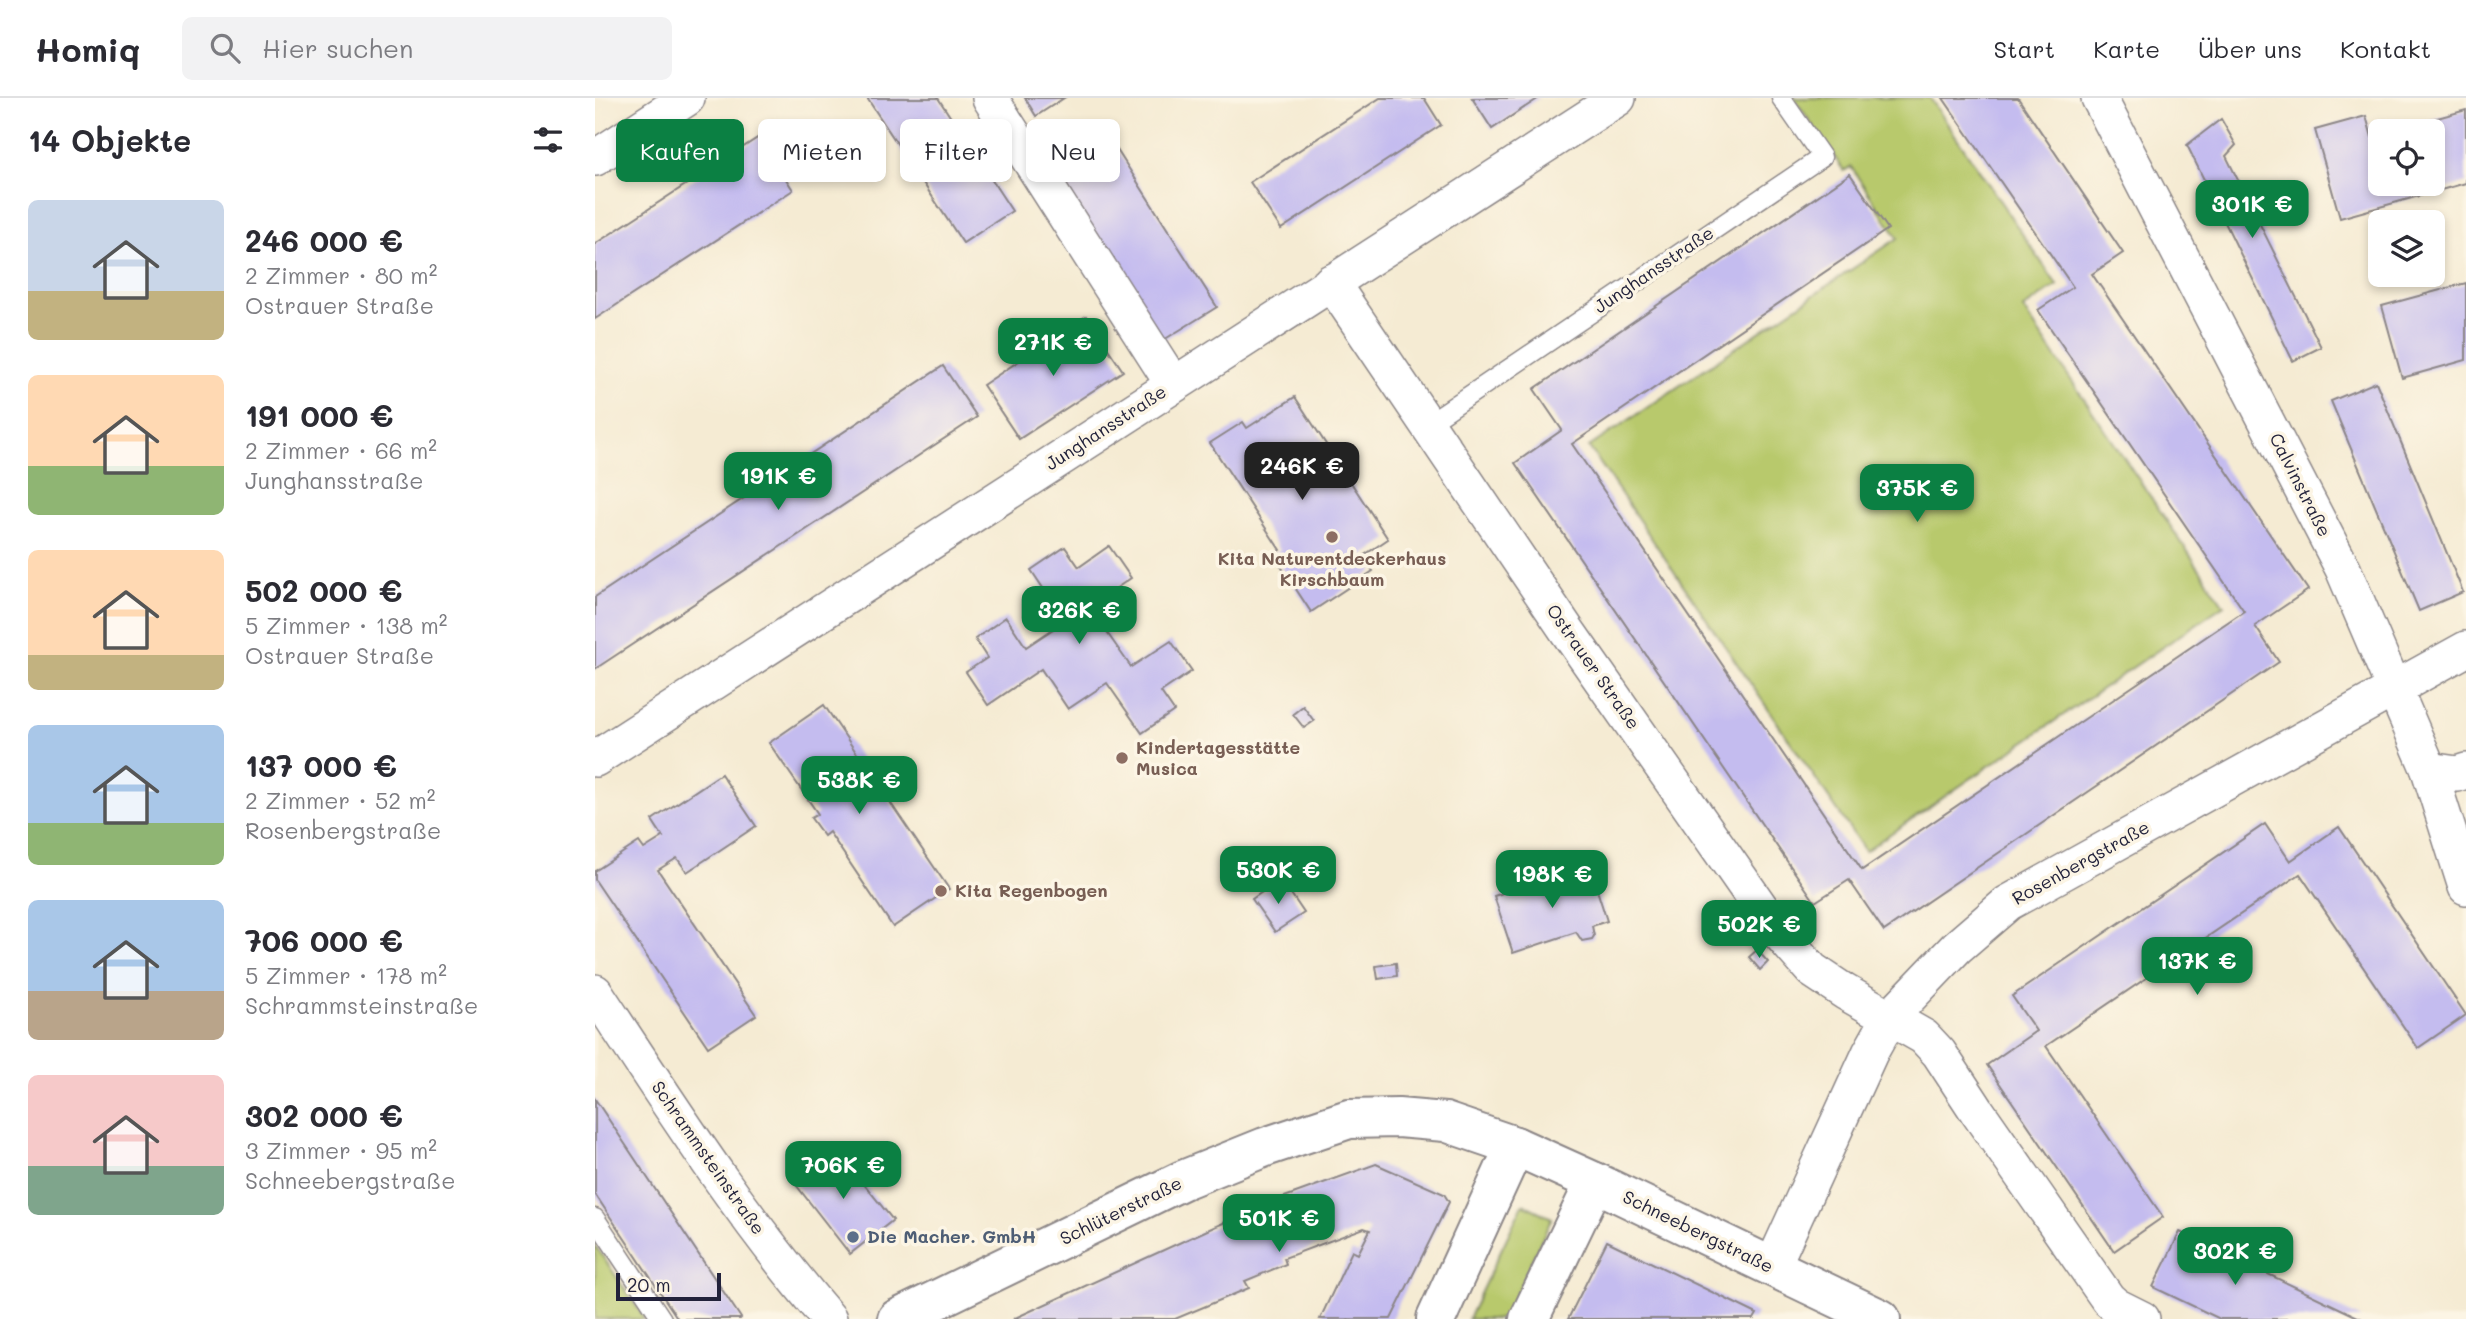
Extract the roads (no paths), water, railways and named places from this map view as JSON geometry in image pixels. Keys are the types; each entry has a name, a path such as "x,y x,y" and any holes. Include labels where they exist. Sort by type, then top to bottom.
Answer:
{"street":[{"path":"595,158 687,98"},
{"path":"990,98 1173,384"},
{"name":"Junghansstraße","path":"595,759 1618,98"},
{"name":"Calvinstraße","path":"2099,98 2343,569 2429,771 2466,887"},
{"name":"Ostrauer Straße","path":"1331,282 1774,928 1811,970 1891,1017"},
{"name":"Rosenbergstraße","path":"1772,1267 1870,1053 1891,1017 1957,947 2008,903 2466,649"},
{"path":"2429,771 2457,774 2466,771"},
{"name":"Schrammsteinstraße","path":"595,992 727,1191 829,1319"},
{"path":"1891,1017 1924,1037 1939,1053 2108,1299 2142,1319"},
{"name":"Schlüterstraße","path":"897,1319 1183,1180 1265,1147 1349,1119 1398,1118 1445,1122 1515,1146"},
{"path":"1436,1319 1515,1146"},
{"name":"Schneebergstraße","path":"1515,1146 1881,1319"},
{"path":"1529,1319 1595,1182"}],"lane":[{"name":"Junghansstraße","path":"1427,424 1822,157 1781,98"},
{"path":"595,1218 662,1319"}],"place":[{"name":"Kita Naturentdeckerhaus Kirschbaum","path":"1332,537"},
{"name":"Kindertagesstätte Musica","path":"1122,758"},
{"name":"Kita Regenbogen","path":"941,891"},
{"name":"Die Macher. GmbH","path":"853,1237"}]}
